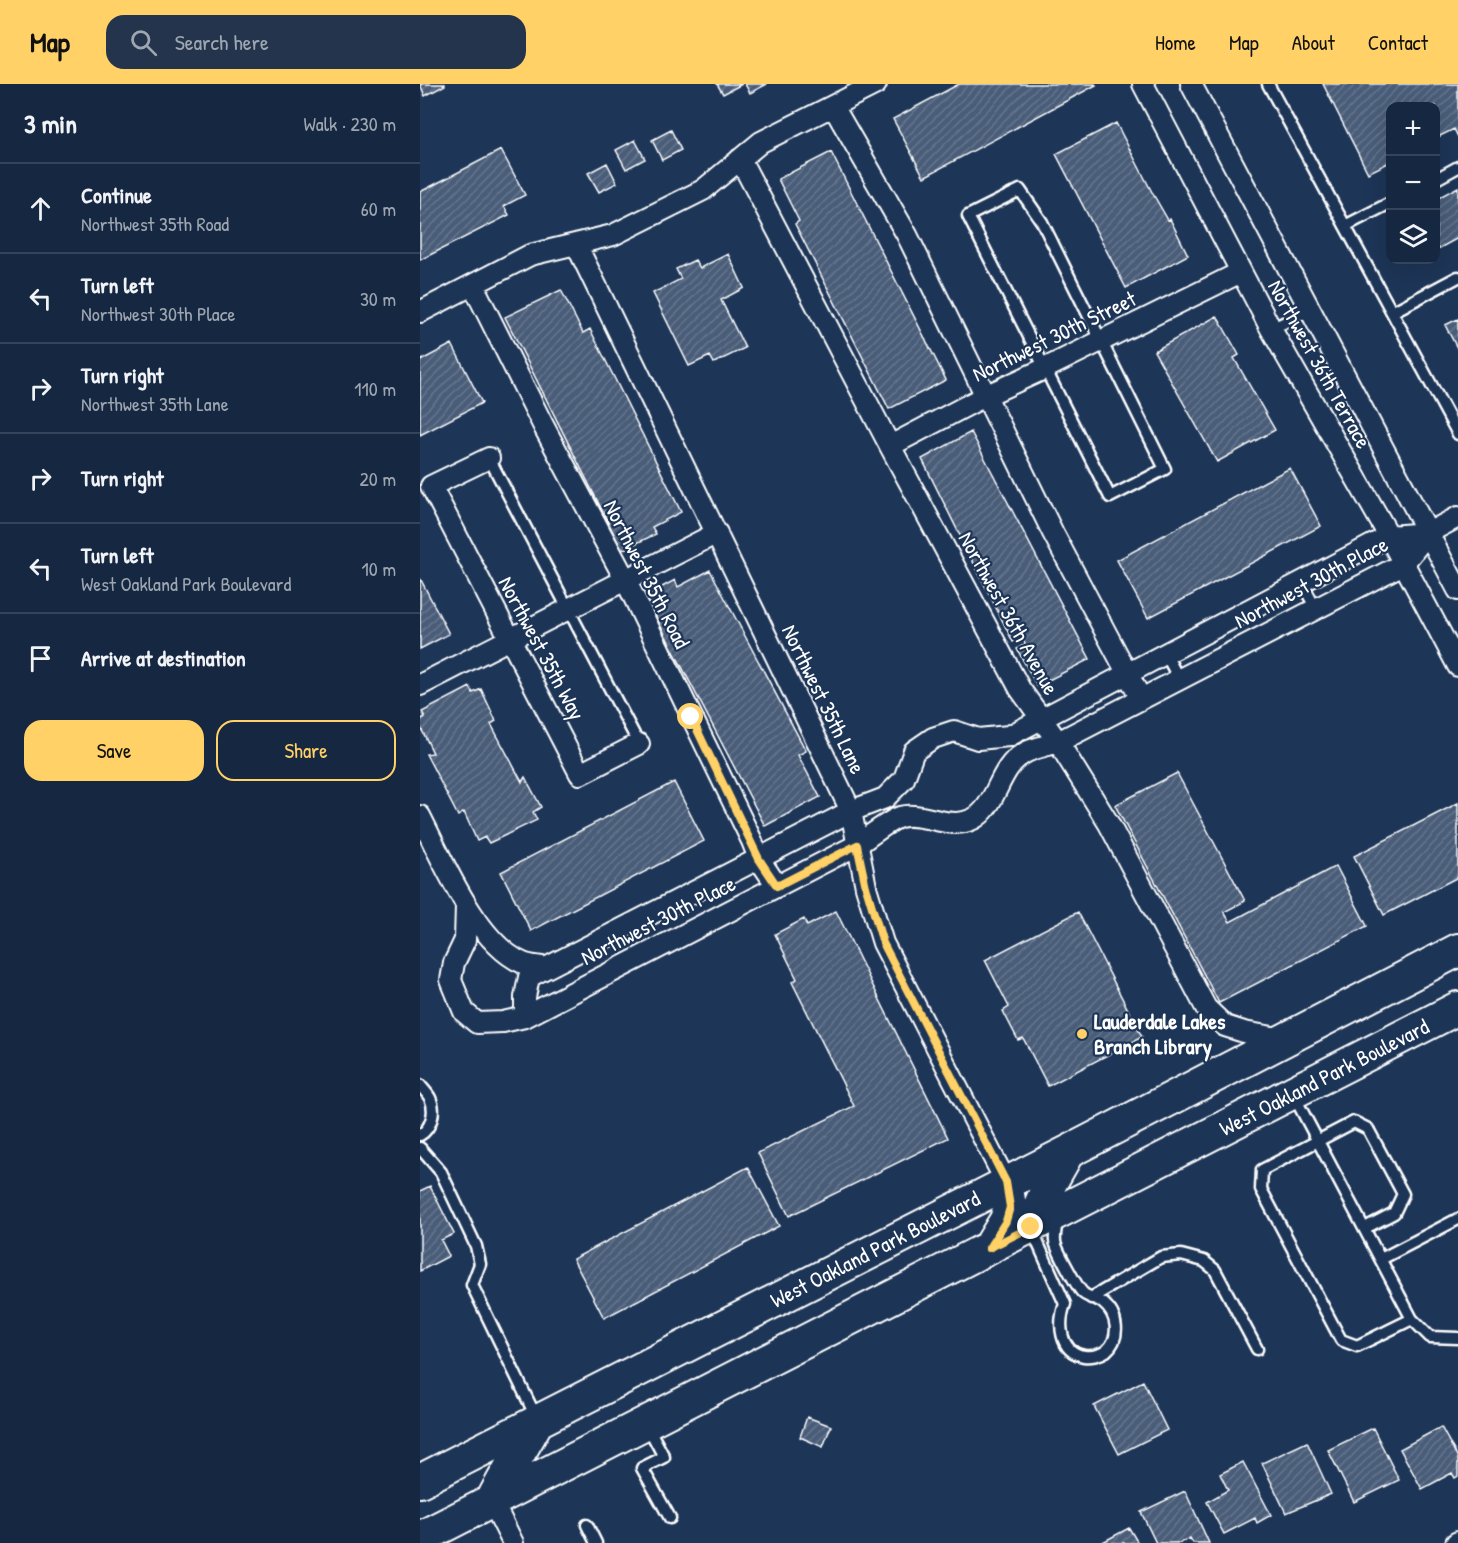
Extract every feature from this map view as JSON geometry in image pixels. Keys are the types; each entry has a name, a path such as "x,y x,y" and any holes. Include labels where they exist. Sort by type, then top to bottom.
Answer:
{"main road":[{"name":"West Oakland Park Boulevard","path":"420,1481 1068,1152 1458,950"},
{"name":"West Oakland Park Boulevard","path":"420,1538 1458,1008"},
{"path":"1045,1220 1047,1189 1068,1152"},
{"path":"989,1248 1006,1221 1010,1207 1006,1182"},
{"path":"492,1501 504,1476 519,1456 538,1420"}],"street":[{"path":"420,312 530,255 613,236 703,190 761,142 876,84"},
{"name":"Northwest 36th Terrace","path":"1143,84 1271,329 1389,536 1458,666"},
{"name":"Northwest 36th Terrace","path":"1191,84 1458,590"},
{"path":"834,106 907,235 1053,533 1141,699"},
{"name":"Northwest 36th Avenue","path":"740,159 1020,689 1058,742 1109,824 1206,1008 1225,1026 1284,1039"},
{"name":"Northwest 35th Lane","path":"576,244 851,811 866,887 883,943 1006,1182"},
{"name":"Northwest 30th Street","path":"890,446 985,396 1241,272"},
{"name":"Northwest 35th Road","path":"473,285 544,427 626,581 759,859 777,886"},
{"name":"Northwest 35th Way","path":"489,458 431,486 580,774 639,744"},
{"path":"1428,532 1458,517"},
{"name":"Northwest 30th Place","path":"525,1017 525,997 529,978 851,811 885,798 904,778 915,751 933,738 954,731 978,739 1009,736 1389,536 1428,532"},
{"name":"Northwest 30th Place","path":"466,905 465,940 454,963 452,980 464,1012 477,1023 503,1022 525,1017 857,845 900,818 918,817 954,823 973,819 985,809 1008,768 1023,754 1058,742 1403,564 1428,532"},
{"path":"420,685 717,533"},
{"path":"420,816 466,905 495,945 523,963 546,968"},
{"path":"492,1501 513,1543"}],"lane":[{"path":"1268,84 1458,434"},
{"path":"1440,177 1458,167"},
{"path":"1020,190 1042,222 1100,341 1165,469 1110,497 968,216 1020,190"},
{"path":"1345,226 1386,204"},
{"path":"1392,312 1458,278"},
{"path":"1271,329 1310,310"},
{"path":"489,458 639,744"},
{"path":"1301,581 1316,609"},
{"path":"1165,653 1179,679"},
{"path":"420,1085 430,1098 433,1117 424,1133 420,1135"},
{"path":"1292,1093 1319,1140 1412,1319 1430,1337 1458,1338"},
{"path":"1365,1228 1394,1213 1403,1194 1368,1129 1354,1122 1262,1170 1261,1189 1341,1340 1357,1346 1412,1319"},
{"path":"420,1148 441,1172 476,1246 480,1264 472,1285 538,1420"},
{"path":"1381,1259 1458,1219"},
{"path":"1045,1220 1054,1243 1083,1294 1102,1302 1111,1311 1116,1325 1115,1339 1105,1351 1090,1357 1072,1352 1065,1343 1061,1329 1061,1316 1065,1304 1045,1220"},
{"path":"1091,1298 1161,1257 1181,1255 1204,1261 1215,1270 1257,1349"},
{"path":"645,1423 664,1457 642,1468 670,1518"},
{"path":"587,1525 596,1543"}],"building":[{"path":"420,84 445,84 445,85 425,96"},
{"path":"717,84 742,84 723,94"},
{"path":"745,84 767,84 750,93"},
{"path":"959,84 1096,85 924,177 893,119"},
{"path":"1323,84 1458,84 1458,137 1454,129 1440,136 1440,102 1386,102 1386,164 1368,173"},
{"path":"1116,123 1188,255 1126,288 1056,154"},
{"path":"671,130 681,150 662,160 652,140"},
{"path":"635,140 645,159 626,169 616,150"},
{"path":"501,150 525,195 504,206 509,215 420,260 420,192"},
{"path":"831,152 946,380 889,409 795,224 799,221 778,179"},
{"path":"607,163 617,183 599,192 588,173"},
{"path":"1458,187 1458,238 1440,248 1440,210 1440,197"},
{"path":"728,254 744,288 721,300 745,348 714,363 710,356 689,366 653,293 681,279 676,269 695,260 700,268"},
{"path":"561,290 583,333 590,329 681,512 652,527 656,534 622,550 505,317"},
{"path":"1217,316 1239,355 1234,358 1275,430 1217,462 1154,351"},
{"path":"1458,319 1458,350 1445,325"},
{"path":"452,344 482,403 420,435 420,361"},
{"path":"971,432 1090,659 1037,686 1017,649 1025,644 1022,637 1013,642 922,459"},
{"path":"1290,468 1321,526 1148,618 1117,560"},
{"path":"710,570 806,751 798,755 820,797 765,826 645,596 675,580 678,587"},
{"path":"420,578 449,634 420,649"},
{"path":"470,687 473,693 481,689 496,721 491,724 522,782 525,777 541,807 533,812 537,820 489,843 485,837 477,841 464,812 458,816 426,754 433,753 420,726 420,720 425,717 422,712"},
{"path":"1177,773 1245,901 1224,912 1230,922 1336,866 1367,926 1219,1003 1115,805"},
{"path":"674,782 704,841 531,931 501,872"},
{"path":"1458,803 1458,877 1384,915 1354,856"},
{"path":"836,911 948,1138 789,1216 758,1153 854,1106 792,982 797,979 775,934 804,919 807,926"},
{"path":"1078,912 1142,1037 1048,1086 1023,1038 1018,1040 1003,1011 1009,1007 985,960"},
{"path":"748,1167 779,1226 604,1318 573,1259"},
{"path":"430,1186 454,1234 441,1240 449,1256 420,1271 420,1191"},
{"path":"1143,1381 1167,1430 1119,1454 1094,1406"},
{"path":"807,1417 831,1426 823,1447 800,1437"},
{"path":"1441,1427 1458,1458 1458,1476 1455,1478 1452,1473 1422,1489 1400,1449"},
{"path":"1373,1428 1399,1480 1354,1502 1328,1450"},
{"path":"1307,1442 1331,1494 1286,1513 1262,1463"},
{"path":"1243,1462 1271,1515 1257,1523 1255,1518 1224,1534 1207,1502 1228,1490 1220,1474"},
{"path":"1185,1491 1209,1543 1193,1543 1190,1538 1179,1543 1156,1543 1141,1512"},
{"path":"1129,1528 1138,1543 1101,1543"}],"place":[{"name":"Lauderdale Lakes Branch Library","path":"1082,1034"}],"route":[{"path":"691,717 759,859 777,886 857,845 866,887 883,943 1006,1182 1010,1207 1006,1221 989,1248 1031,1227"}]}
